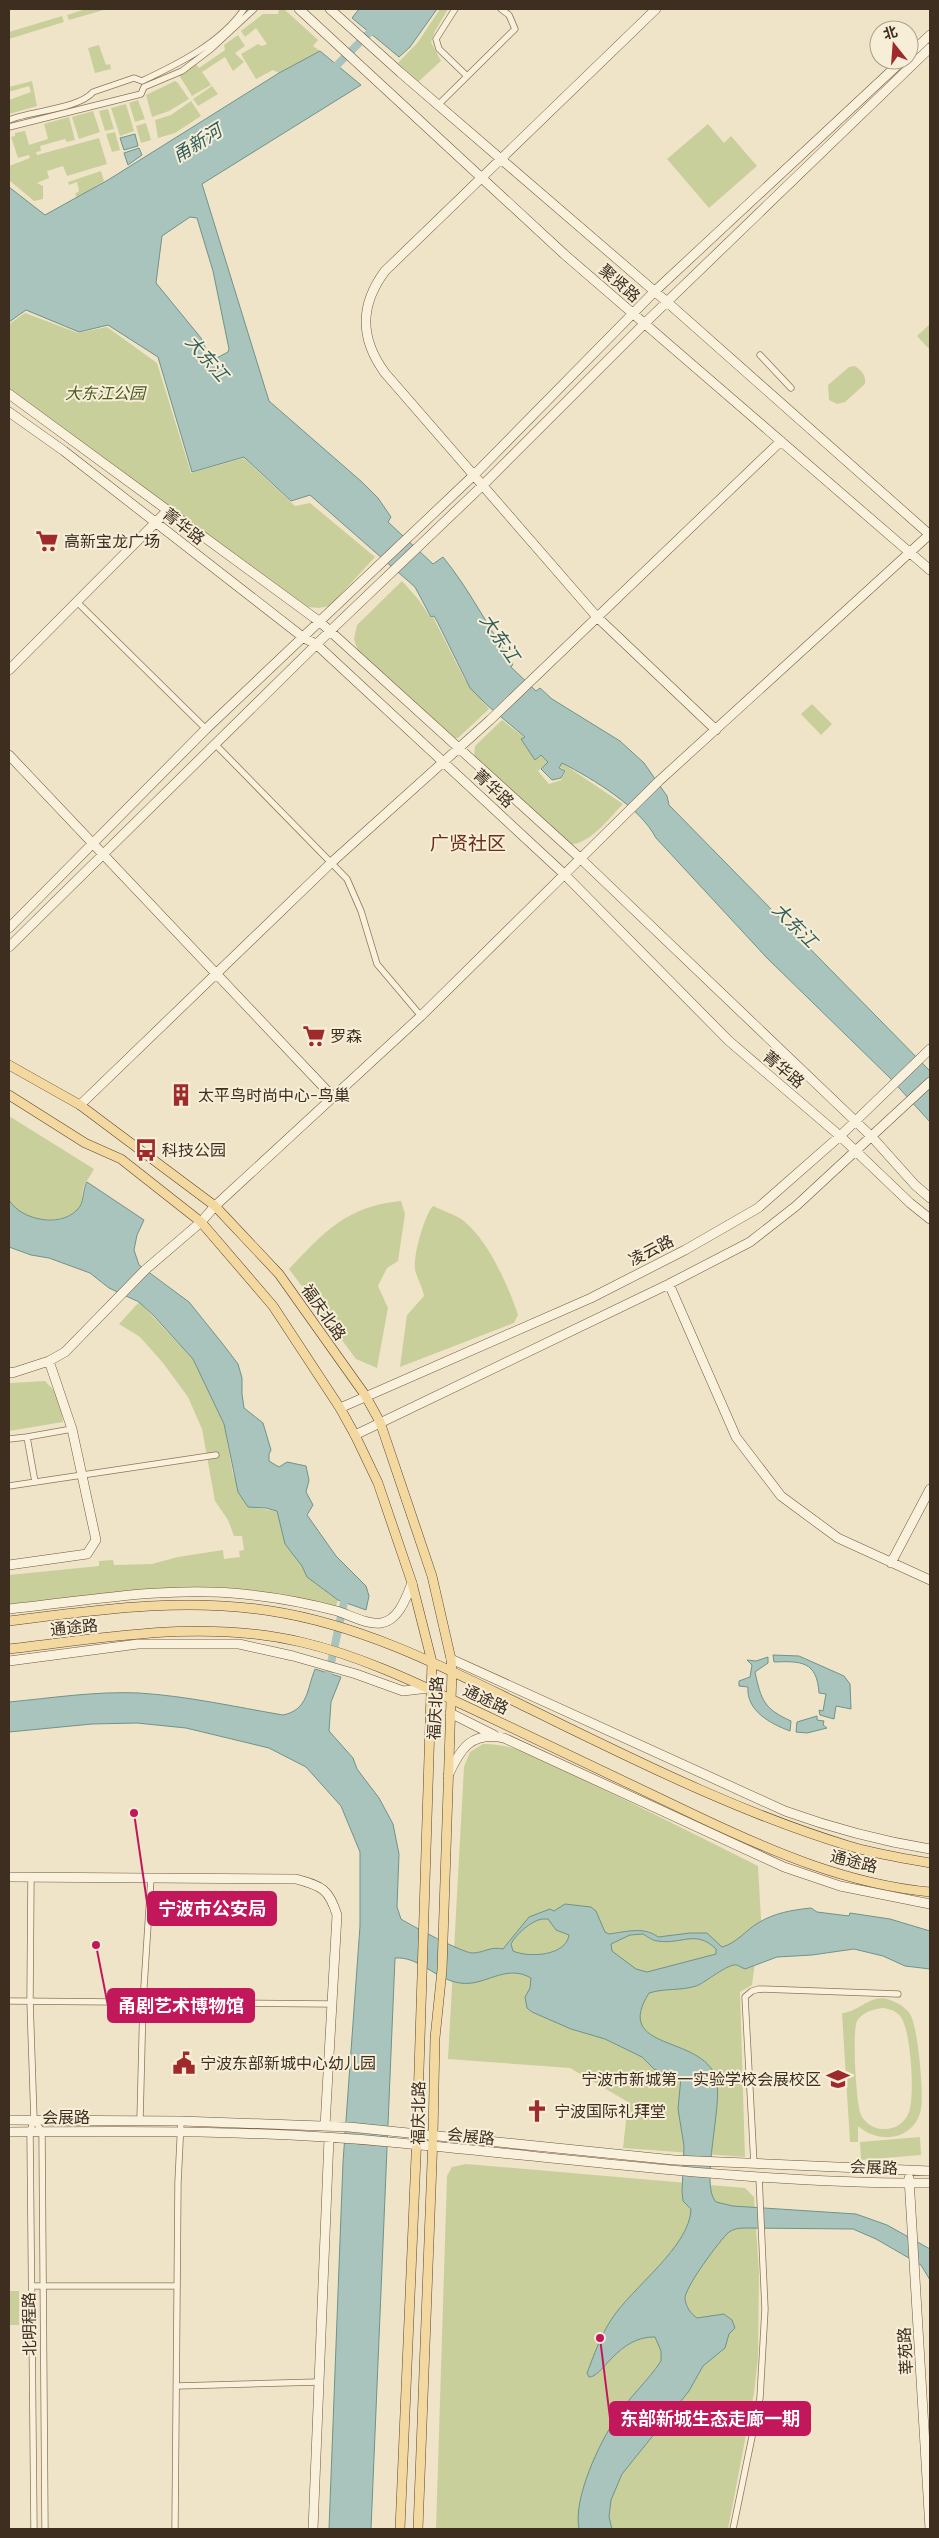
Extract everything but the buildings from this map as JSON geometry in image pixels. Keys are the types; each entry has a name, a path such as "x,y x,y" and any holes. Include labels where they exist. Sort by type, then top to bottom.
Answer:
{"main road":[{"name":"福庆北路","path":"9,1065 80,1105 215,1206 279,1274 365,1395 380,1422 432,1576 451,1658 452,1671 447,1778 444,1930 435,2038 418,2529"},
{"name":"福庆北路","path":"9,1095 85,1143 120,1159 201,1222 274,1306 340,1408 355,1435 378,1483 412,1583 432,1662 429,1688 417,2133 400,2529"},
{"name":"通途路","path":"9,1621 172,1603 237,1606 324,1622 366,1635 432,1662 649,1766 795,1828 850,1847 930,1863"},
{"name":"通途路","path":"9,1649 176,1630 260,1634 322,1647 363,1661 429,1688 788,1858 870,1882 930,1892"}],"street":[{"path":"9,120 89,97 93,92 134,78 142,81 172,67 202,48 238,18 244,9"},
{"path":"9,127 141,94 144,87 182,71 211,49 254,9"},
{"name":"聚贤路","path":"299,9 481,179 633,314 930,570"},
{"name":"聚贤路","path":"330,9 668,302 930,534"},
{"path":"454,9 436,40 439,49 467,76"},
{"path":"438,104 515,29 509,15 501,9"},
{"path":"656,9 385,271 373,287 366,322 368,340 375,359 483,486 597,618 716,730"},
{"path":"919,45 930,35"},
{"path":"9,947 316,644 483,486 645,323 930,48"},
{"path":"9,928 206,729 474,475 655,291 892,70"},
{"path":"760,355 791,388"},
{"path":"9,394 167,512 320,622 581,859 855,1120 915,1185 930,1198"},
{"name":"菁华路","path":"9,412 304,638 316,644 564,874 729,1042 840,1136 930,1219"},
{"path":"80,1105 332,862 490,720 781,441"},
{"path":"9,670 167,512"},
{"path":"9,1372 12,1373 49,1361 80,1338 145,1270 201,1222 215,1206 421,1016 659,781 930,534"},
{"path":"77,602 206,729"},
{"path":"215,744 347,879 355,894 376,964 421,1016"},
{"path":"9,755 218,973 333,1097"},
{"name":"凌云路","path":"340,1408 365,1395 591,1298 686,1250 758,1208 840,1136 927,1052"},
{"path":"355,1435 670,1284 750,1242 796,1206 930,1082"},
{"path":"670,1284 736,1437 781,1496 838,1538 930,1580"},
{"path":"9,1565 87,1554 96,1540 72,1429 49,1361"},
{"path":"9,1439 72,1429"},
{"path":"27,1437 36,1482"},
{"path":"9,1486 216,1455"},
{"path":"891,1563 930,1488"},
{"path":"9,1609 178,1592 214,1592 246,1594 335,1611 380,1623 390,1619 400,1609 412,1583"},
{"path":"9,1661 138,1644 239,1644 350,1672 402,1691 429,1688"},
{"path":"451,1658 785,1811 872,1837 930,1849"},
{"path":"450,1713 496,1736 548,1758 784,1867 840,1886 930,1904"},
{"path":"447,1778 458,1754 466,1745 476,1739 496,1736"},
{"path":"9,1877 296,1878 318,1885 331,1898 337,1915 330,2004 325,2126"},
{"name":"北明程路","path":"31,1877 30,2001 34,2120 30,2132 34,2529"},
{"path":"140,2120 143,2002 151,1878"},
{"path":"754,2164 745,1997 752,1991 759,1989 898,1994"},
{"path":"9,2001 330,2004"},
{"name":"会展路","path":"9,2120 140,2120 349,2127 721,2164 930,2171"},
{"path":"34,2120 42,2131"},
{"path":"175,2529 177,2286 181,2121"},
{"name":"北明程路","path":"42,2131 45,2529"},
{"name":"会展路","path":"9,2132 181,2132 349,2139 675,2171 759,2177 930,2183"},
{"path":"313,2529 329,2138"},
{"name":"莘苑路","path":"909,2171 930,2529"},
{"path":"733,2529 760,2398 765,2309 759,2177"},
{"path":"32,2286 177,2286"},
{"path":"177,2386 318,2382"}],"green space":[{"path":"86,9 107,9 69,20 67,15"},
{"path":"279,9 285,10 318,40 313,46 320,51 279,73 273,70 256,79 241,54 258,44 262,46 267,44 256,28 245,37 241,31 263,14 278,14"},
{"path":"440,9 448,9 431,42 441,61 418,82 398,63 418,42"},
{"path":"62,16 64,22 9,39 9,32"},
{"path":"238,35 245,46 235,53 244,62 233,71 225,57 202,72 211,85 192,96 179,75 196,64 199,68 225,50 224,45"},
{"path":"99,45 106,65 110,64 111,69 95,73 88,48"},
{"path":"32,81 37,106 9,114 9,100 31,92 29,86 9,92 9,87"},
{"path":"175,81 189,99 169,111 152,117 146,95"},
{"path":"212,86 218,94 198,106 193,99"},
{"path":"138,100 145,119 135,122 129,103"},
{"path":"191,101 201,116 175,133 158,138 155,120 171,115"},
{"path":"126,104 134,131 120,136 111,108"},
{"path":"108,109 114,129 105,131 99,111"},
{"path":"93,111 100,132 79,139 72,117"},
{"path":"69,117 75,140 67,142 65,139 40,146 41,151 36,152 37,155 99,138 107,164 67,176 63,166 47,171 49,178 37,183 43,186 43,199 34,201 9,180 9,166 30,158 29,155 18,158 11,137 15,136 15,133 25,131 29,145 48,139 44,124"},
{"path":"146,123 151,140 141,143 136,126"},
{"path":"708,124 724,143 731,136 757,166 709,208 667,159"},
{"path":"115,132 120,150 112,152 106,134"},
{"path":"101,171 104,181 77,198 75,194 79,191 77,182 69,185 68,182"},
{"name":"大东江公园","path":"25,313 78,333 107,327 157,363 191,473 244,458 295,506 310,503 375,557 330,606 308,607 61,429 9,389 9,324"},
{"path":"930,324 930,350 917,336"},
{"path":"855,366 863,373 865,384 845,402 837,404 829,400 828,385 849,367"},
{"path":"402,581 431,618 433,617 465,680 489,709 458,738 452,738 359,654 354,639 357,625"},
{"path":"812,704 832,724 821,735 801,714"},
{"path":"502,720 524,737 521,739 535,760 541,755 548,762 538,771 549,784 561,780 566,771 560,767 562,763 623,804 592,835 585,840 569,845 478,762 474,755 475,746"},
{"path":"9,1116 94,1169 84,1186 80,1206 74,1213 61,1218 46,1220 32,1218 23,1215 10,1202"},
{"path":"401,1201 405,1214 398,1261 387,1268 378,1286 388,1308 377,1368 356,1359 289,1269 314,1243 351,1215 382,1204"},
{"path":"433,1206 458,1217 478,1235 502,1275 518,1315 514,1323 400,1367 407,1315 424,1296 415,1270 415,1264 417,1246"},
{"path":"139,1302 193,1359 224,1424 233,1474 248,1507 277,1511 285,1544 302,1566 307,1577 338,1600 336,1606 288,1596 223,1587 182,1587 9,1604 9,1575 99,1566 99,1561 113,1560 114,1565 152,1564 178,1557 223,1550 224,1559 240,1557 239,1551 244,1550 242,1536 234,1536 228,1520 215,1501 202,1429 188,1397 163,1363 140,1337 119,1324"},
{"path":"45,1381 59,1396 63,1422 9,1431 9,1383"},
{"path":"483,1744 510,1747 536,1756 758,1866 761,1919 752,1985 740,1992 745,2157 623,2148 628,2102 570,2068 448,2059 464,1767 470,1752"},
{"path":"884,1998 902,2006 908,2011 913,2021 920,2060 921,2109 912,2127 904,2133 886,2137 876,2136 858,2126 858,2142 850,2142 842,2013","holes":["883,2008 893,2010 904,2023 912,2078 909,2112 902,2122 895,2127 887,2129 876,2128 865,2121 859,2108 856,2084 855,2038 857,2021 865,2013"]},
{"path":"920,2137 921,2155 861,2160 860,2142"},
{"path":"466,2164 745,2188 754,2197 759,2273 758,2358 754,2393 728,2529 436,2529 447,2176 452,2167"},
{"path":"9,2291 19,2291 19,2325 9,2325"}],"water":[{"path":"359,9 437,9 410,47 399,57 352,18"},
{"name":"大东江","path":"320,51 361,85 202,184 269,401 362,482 378,498 391,517 388,522 433,564 443,557 462,583 513,664 511,667 536,691 540,688 552,699 620,741 644,763 667,796 669,805 930,1071 930,1122 890,1078 767,958 656,838 639,815 615,795 562,763 559,768 565,771 561,778 552,780 541,769 548,762 541,755 535,760 521,739 525,737 470,688 437,621 434,616 431,617 415,587 310,495 291,501 244,457 192,472 158,357 108,325 79,332 26,310 9,322 9,187 45,215 108,180 279,73","holes":["190,217 197,218 213,271 229,349 228,352 211,361 201,338 156,283 162,236"]},
{"path":"135,134 138,146 124,150 120,138"},
{"path":"139,148 142,155 128,165 124,153"},
{"path":"87,1182 144,1220 137,1235 134,1250 139,1265 189,1302 238,1364 242,1378 244,1408 263,1423 271,1450 269,1461 279,1467 287,1462 306,1466 309,1480 306,1492 313,1505 307,1515 336,1556 366,1586 369,1596 366,1610 338,1600 307,1577 302,1566 285,1544 277,1511 248,1507 238,1492 224,1424 193,1359 154,1316 139,1302 109,1288 90,1273 49,1258 31,1255 9,1247 9,1200 22,1213 31,1217 51,1220 60,1219 69,1216 80,1207"},
{"path":"773,1655 799,1656 844,1676 850,1684 851,1709 836,1706 834,1719 820,1715 819,1710 823,1711 826,1694 819,1693 818,1682 811,1669 800,1663 774,1662"},
{"path":"768,1657 768,1663 755,1672 759,1690 769,1708 791,1721 790,1731 775,1725 755,1710 748,1695 748,1687 739,1686 739,1681 750,1677 752,1665 747,1660 756,1661"},
{"path":"315,1669 341,1677 331,1702 329,1731 353,1758 357,1769 379,1798 393,1824 399,1854 397,1907 401,1919 425,1933 466,1952 480,1952 494,1948 503,1949 529,1917 550,1909 554,1911 565,1904 591,1907 596,1911 605,1932 609,1934 641,1931 658,1937 707,1933 722,1947 732,1943 754,1926 770,1917 790,1911 811,1908 817,1912 849,1916 850,1913 890,1919 930,1931 930,1969 905,1966 883,1956 854,1949 812,1955 777,1957 745,1969 733,1965 696,1986 649,1993 641,2012 642,2025 650,2034 694,2054 708,2064 716,2078 718,2090 710,2179 711,2193 716,2202 733,2206 856,2214 887,2225 930,2249 930,2280 921,2265 876,2239 853,2229 744,2228 729,2232 696,2275 686,2293 685,2299 689,2310 697,2318 724,2314 732,2320 735,2328 729,2334 725,2348 703,2366 689,2391 622,2474 611,2500 609,2517 612,2529 579,2529 578,2516 584,2487 595,2456 609,2429 621,2410 661,2361 661,2351 655,2337 642,2338 621,2349 594,2376 589,2377 587,2373 600,2339 611,2320 671,2252 681,2238 688,2223 691,2209 683,2201 684,2146 678,2109 681,2077 671,2076 654,2069 642,2057 605,2039 571,2029 532,2012 527,2008 525,1997 530,1988 531,1978 522,1974 504,1974 478,1982 460,1983 443,1978 420,1964 404,1958 395,1958 371,2529 329,2529 343,2162 360,1926 360,1852 341,1806 306,1767 269,1748 186,1728 137,1723 92,1724 9,1732 9,1702 90,1694 157,1694 283,1715 297,1709 302,1704","holes":["542,1919 548,1919 556,1930 569,1935 566,1942 561,1947 546,1954 537,1955 513,1951 511,1944 516,1936 529,1925","643,1934 656,1941 702,1940 716,1949 716,1954 647,1972 636,1969 612,1951 611,1944 630,1935"]},
{"path":"817,1716 817,1720 824,1721 823,1725 827,1728 807,1733 796,1732 797,1722"}],"waterway":[{"name":"甬新河","path":"330,72 381,21 387,9"},
{"path":"327,1682 346,1593"}],"place":[{"name":"高新宝龙广场","path":"47,541"},
{"name":"罗森","path":"314,1036"},
{"name":"太平鸟时尚中心-鸟巢","path":"181,1095"},
{"name":"科技公园","path":"146,1150"},
{"name":"宁波市公安局","path":"134,1813"},
{"name":"甬剧艺术博物馆","path":"96,1945"},
{"name":"宁波东部新城中心幼儿园","path":"184,2063"},
{"name":"宁波市新城第一实验学校会展校区","path":"838,2079"},
{"name":"宁波国际礼拜堂","path":"537,2111"},
{"name":"东部新城生态走廊一期","path":"600,2338"}],"district":[{"name":"广贤社区","path":"468,843"}]}
